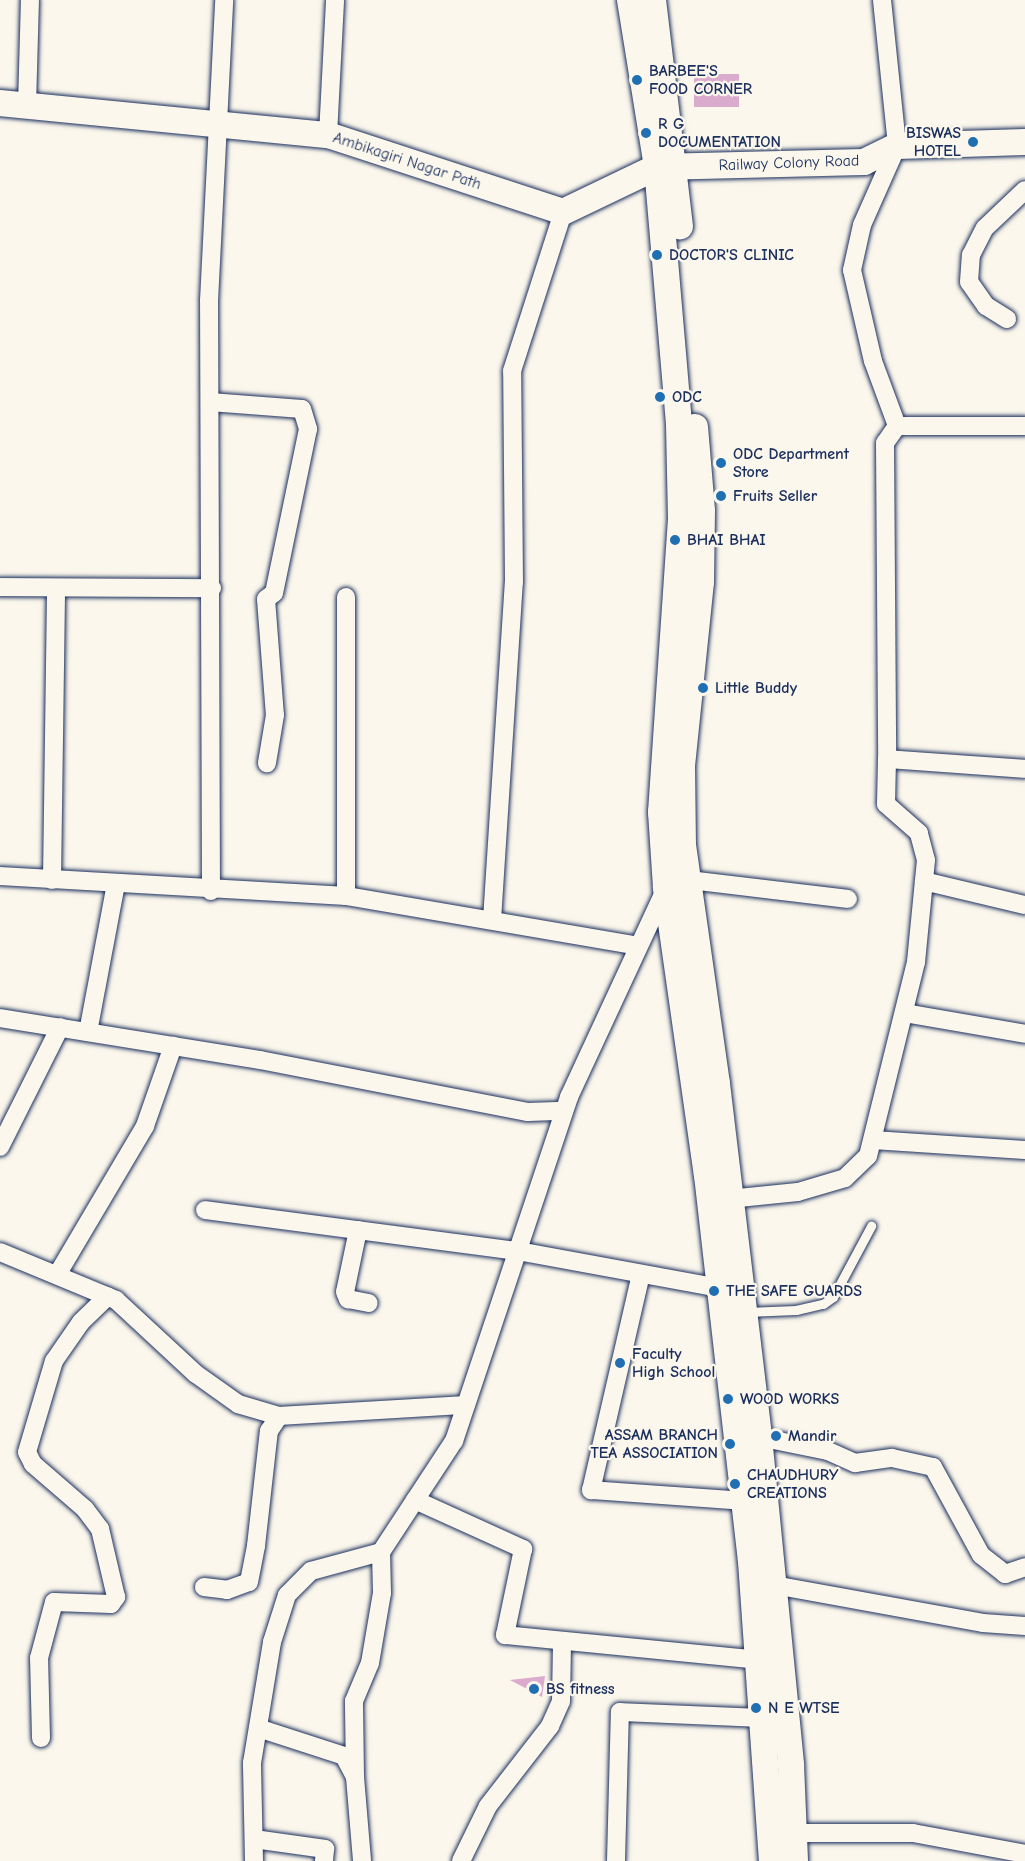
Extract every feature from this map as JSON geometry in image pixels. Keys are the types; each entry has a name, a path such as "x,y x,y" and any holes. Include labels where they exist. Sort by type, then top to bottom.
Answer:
{"main road":[{"path":"630,0 666,167"},
{"path":"653,0 666,167 702,512 698,617 682,765 683,845 677,884 720,1200 743,1312 774,1585 785,1833 772,1861"},
{"name":"Ambikagiri Nagar Path","path":"0,103 328,135 562,212"},
{"name":"Railway Colony Road","path":"666,167 864,162 897,146 1025,142"},
{"path":"562,212 666,167"},
{"path":"720,1200 720,1288 744,1501 764,1718 785,1833 795,1861"}],"street":[{"path":"27,106 30,0"},
{"path":"212,891 209,301 220,124 224,0"},
{"path":"328,135 335,0"},
{"path":"882,0 897,146 862,225 852,270 873,361 897,426"},
{"path":"1007,318 986,306 969,282 971,255 985,228 1025,190"},
{"path":"492,920 514,582 512,371 562,212"},
{"path":"210,402 302,409 308,429 274,593 266,599 275,715 267,763"},
{"path":"897,426 1025,426"},
{"path":"720,1200 798,1192 845,1178 868,1156 916,962 926,860 919,833 886,804 885,443 897,426"},
{"path":"0,586 212,588"},
{"path":"52,880 56,588"},
{"path":"346,597 346,896"},
{"path":"887,759 1025,769"},
{"path":"0,876 212,891 346,896 637,946"},
{"path":"924,881 1025,905"},
{"path":"88,1032 116,884"},
{"path":"362,1861 355,1777 354,1701 370,1663 382,1593 381,1552 454,1441 564,1111 637,946 677,884 848,899"},
{"path":"904,1013 1025,1034"},
{"path":"0,1018 173,1046 528,1112 564,1111"},
{"path":"0,1147 60,1028"},
{"path":"57,1275 145,1126 173,1046"},
{"path":"873,1140 1025,1150"},
{"path":"205,1210 518,1251 720,1288"},
{"path":"358,1230 345,1292 348,1299 369,1303"},
{"path":"0,1252 108,1296 151,1329 196,1374 238,1404 279,1416 466,1405"},
{"path":"642,1274 591,1490 744,1501"},
{"path":"41,1738 39,1658 54,1602 111,1604 116,1597 100,1529 84,1509 33,1464 27,1452 54,1361 81,1322 108,1296"},
{"path":"204,1587 227,1590 249,1582 256,1546 269,1431 279,1416"},
{"path":"759,1437 828,1451 855,1463 892,1458 933,1467 981,1555 1005,1574 1025,1567"},
{"path":"415,1500 523,1549 505,1635 759,1660"},
{"path":"254,1861 252,1763 272,1642 287,1595 310,1571 381,1552"},
{"path":"774,1585 983,1623 1025,1626"},
{"path":"461,1861 488,1806 550,1726 561,1701 562,1642"},
{"path":"616,1861 620,1712 764,1718"},
{"path":"258,1728 344,1756 355,1777"},
{"path":"785,1833 913,1833 1025,1854"},
{"path":"254,1839 325,1849 324,1861"}],"lane":[{"path":"743,1312 795,1310 823,1304 833,1297 871,1226"}],"building":[{"path":"694,74 739,74 739,107 694,107"},
{"name":"BS fitness","path":"545,1676 542,1697 510,1680"}],"place":[{"name":"BARBEE'S FOOD CORNER","path":"637,80"},
{"name":"R G DOCUMENTATION","path":"646,133"},
{"name":"BISWAS HOTEL","path":"973,142"},
{"name":"DOCTOR'S CLINIC","path":"657,255"},
{"name":"ODC","path":"660,397"},
{"name":"ODC Department Store","path":"721,463"},
{"name":"Fruits Seller","path":"721,496"},
{"name":"BHAI BHAI","path":"675,540"},
{"name":"Little Buddy","path":"703,688"},
{"name":"THE SAFE GUARDS","path":"714,1291"},
{"name":"Faculty High School","path":"620,1363"},
{"name":"WOOD WORKS","path":"728,1399"},
{"name":"Mandir","path":"776,1436"},
{"name":"ASSAM BRANCH TEA ASSOCIATION","path":"730,1444"},
{"name":"CHAUDHURY CREATIONS","path":"735,1484"},
{"name":"BS fitness","path":"534,1689"},
{"name":"N E WTSE","path":"756,1708"}]}
